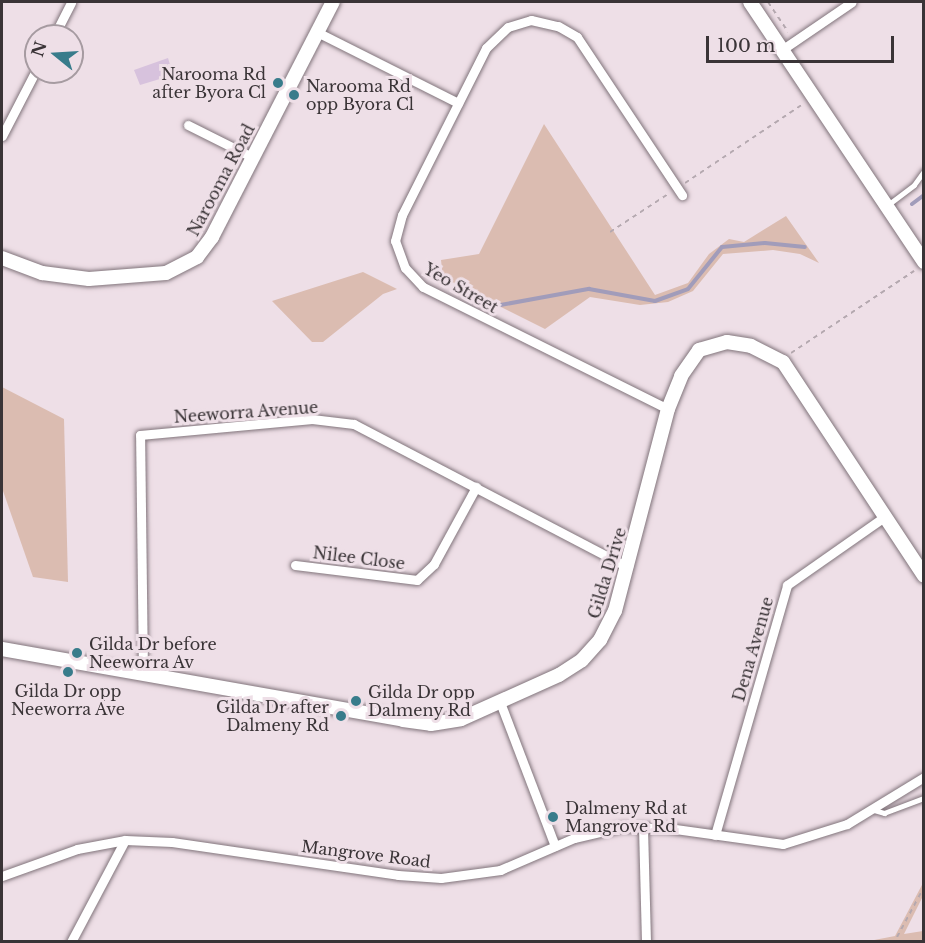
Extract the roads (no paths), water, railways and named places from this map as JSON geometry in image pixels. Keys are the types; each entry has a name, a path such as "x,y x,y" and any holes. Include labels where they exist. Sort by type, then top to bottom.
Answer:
{"street":[{"path":"60,24 71,2"},
{"name":"Narooma Road","path":"2,258 42,273 74,278 177,270 205,248 333,2"},
{"path":"750,2 924,263"},
{"path":"783,49 852,2"},
{"name":"Yeo Street","path":"668,409 423,287 405,268 396,250 397,228 486,48 508,27 531,20 558,26 577,37 680,192"},
{"path":"317,32 458,103"},
{"path":"2,136 29,84"},
{"path":"188,125 252,157"},
{"name":"Gilda Drive","path":"2,649 431,724 461,719 559,675 592,650 607,629 628,567 668,409 681,376 699,350 727,342 751,346 780,360 884,517"},
{"name":"Neeworra Avenue","path":"143,673 140,435 312,418 354,424 628,567"},
{"name":"Nilee Close","path":"295,565 417,580 434,564 476,487"},
{"path":"884,517 924,576"},
{"name":"Dena Avenue","path":"715,835 787,585 884,517"},
{"path":"500,702 555,846"},
{"name":"Mangrove Road","path":"2,876 77,849 125,840 172,842 398,875 441,878 500,870 555,846 596,832 644,827 783,844 826,833 924,777"},
{"path":"644,827 646,942"},
{"path":"71,942 125,840"}],"lane":[{"path":"886,206 914,185 924,171"},
{"path":"871,809 884,813 924,798"}],"waterway":[{"path":"912,204 924,195"},
{"path":"495,306 589,289 655,301 688,289 722,247 765,243 805,247"}],"place":[{"name":"Narooma Rd after Byora Cl","path":"278,83"},
{"name":"Narooma Rd opp Byora Cl","path":"294,95"},
{"name":"Gilda Dr before Neeworra Av","path":"77,653"},
{"name":"Gilda Dr opp Neeworra Ave","path":"68,672"},
{"name":"Gilda Dr opp Dalmeny Rd","path":"356,701"},
{"name":"Gilda Dr after Dalmeny Rd","path":"341,716"},
{"name":"Dalmeny Rd at Mangrove Rd","path":"553,817"}]}
